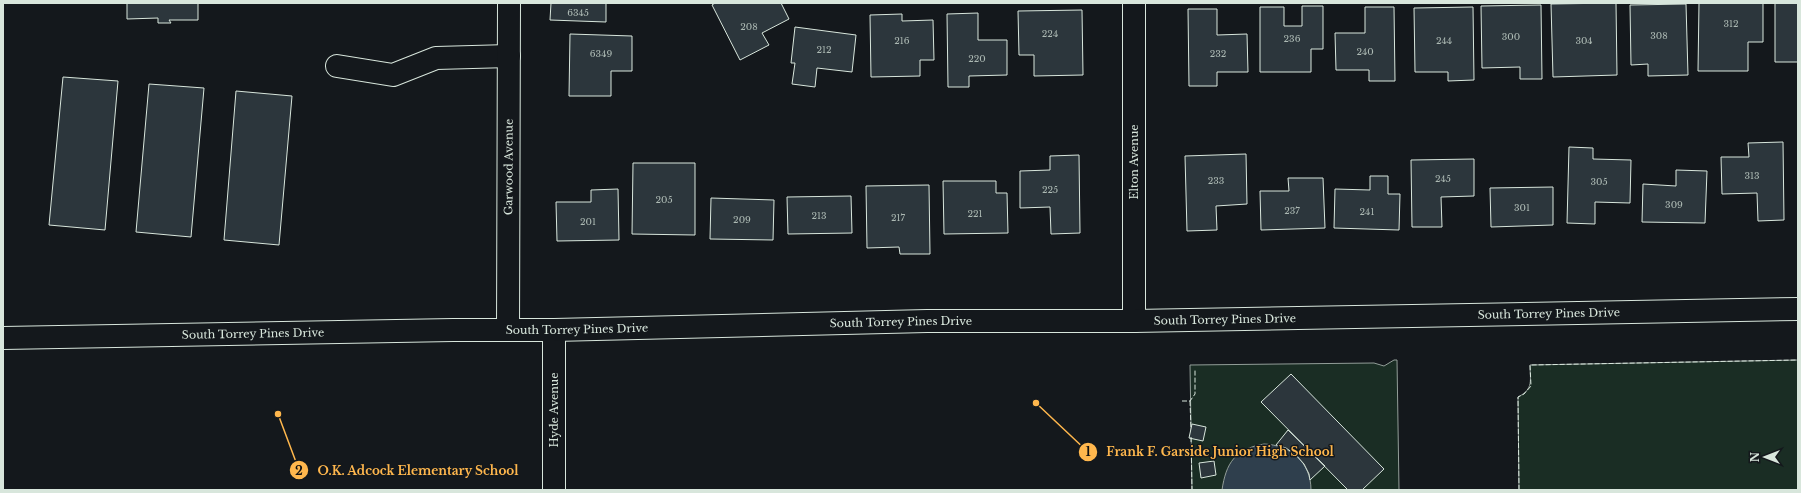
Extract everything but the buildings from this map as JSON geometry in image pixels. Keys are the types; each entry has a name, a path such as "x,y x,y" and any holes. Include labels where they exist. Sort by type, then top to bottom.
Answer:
{"main road":[{"name":"Garwood Avenue","path":"508,330 509,3"},
{"name":"Elton Avenue","path":"1134,3 1134,321"},
{"path":"337,66 393,75 436,58 508,56"},
{"name":"South Torrey Pines Drive","path":"8,338 453,330 554,330 927,321 1134,321 1798,309"},
{"name":"Hyde Avenue","path":"554,330 554,490"}],"green space":[{"path":"1394,360 1397,360 1399,490 1192,490 1190,365 1374,363 1384,366"},
{"path":"1798,360 1798,490 1519,490 1518,397 1527,391 1529,387 1530,365"}],"water":[{"path":"1264,444 1282,448 1297,457 1303,463 1307,471 1311,490 1222,490 1226,472 1234,459 1239,454 1254,446"}],"fence":[{"path":"1519,490 1518,397 1524,394 1531,386 1530,365 1798,360"},
{"path":"1182,401 1190,401 1195,394 1195,370"},
{"path":"1190,401 1191,429"},
{"path":"1191,437 1192,490"}],"place":[{"name":"Frank F. Garside Junior High School","path":"1036,403"},
{"name":"O.K. Adcock Elementary School","path":"278,414"}]}
